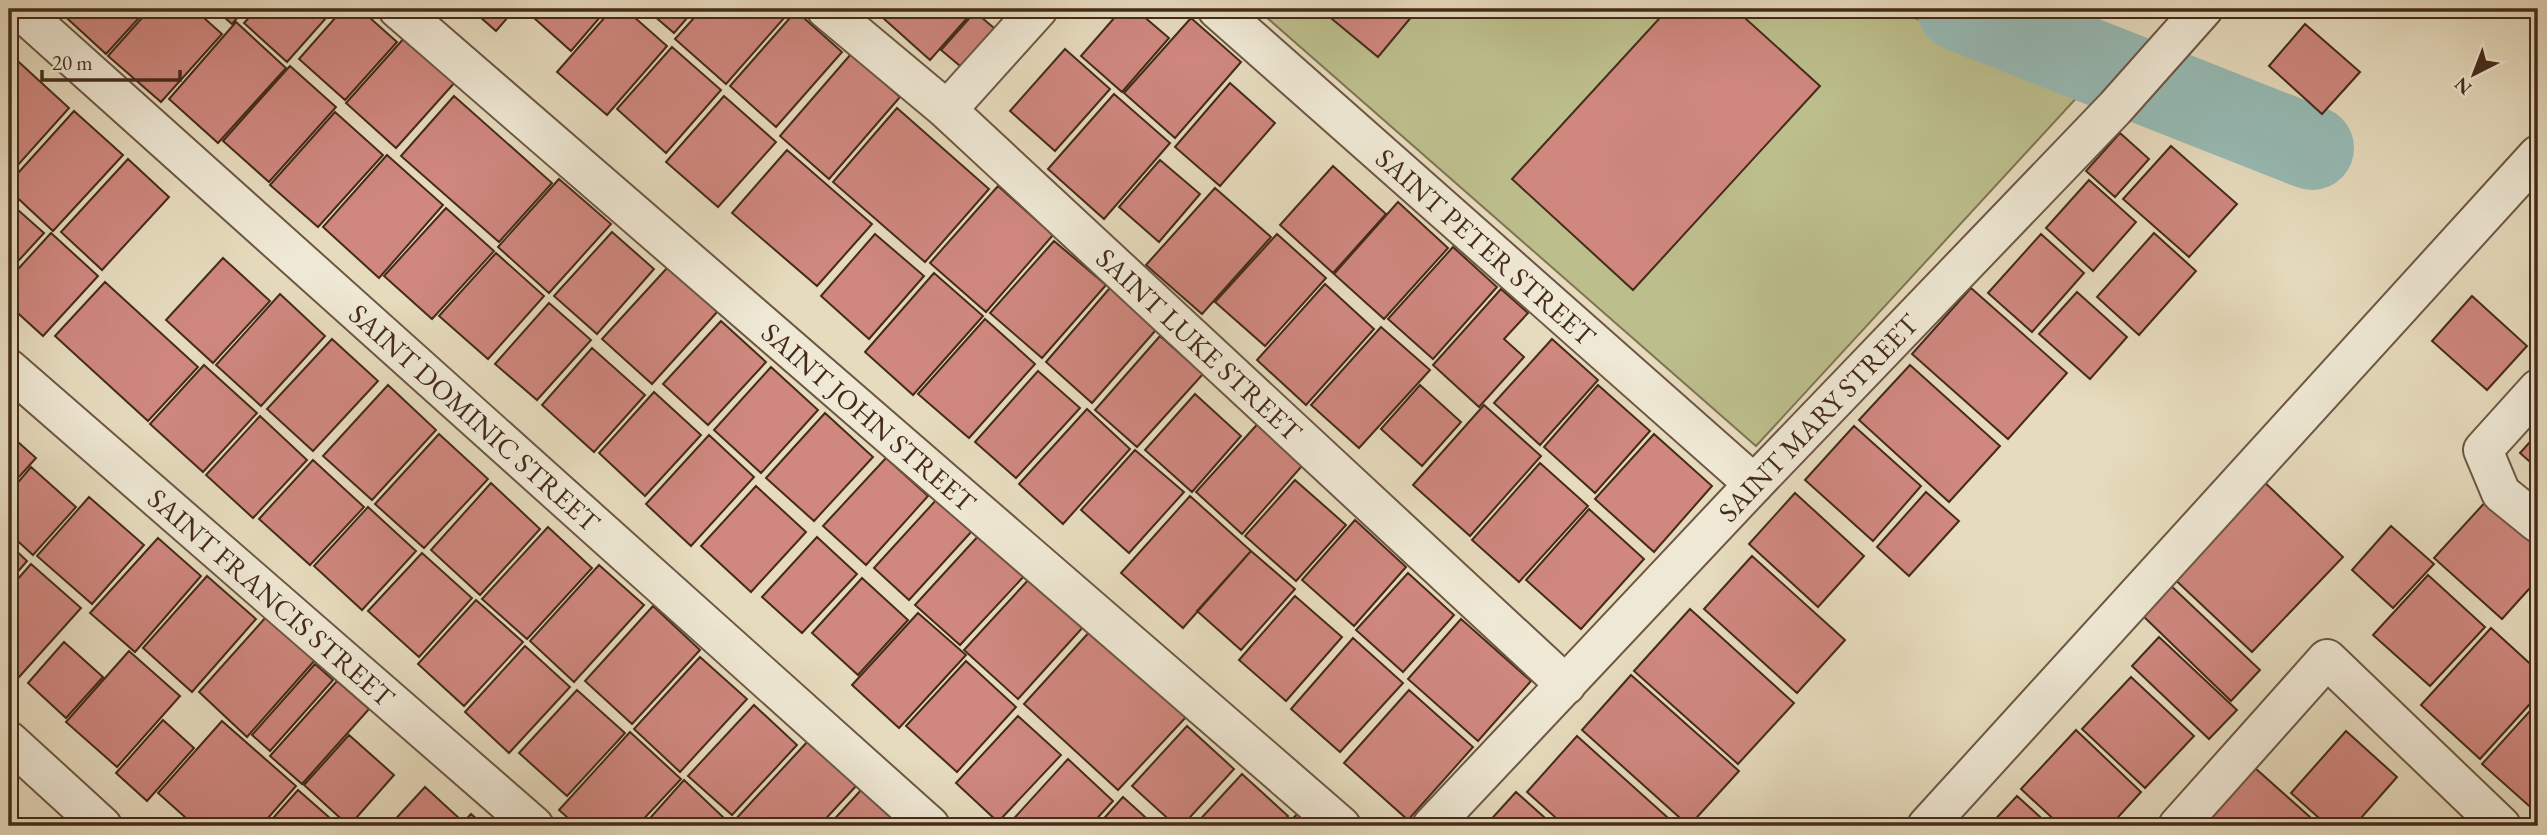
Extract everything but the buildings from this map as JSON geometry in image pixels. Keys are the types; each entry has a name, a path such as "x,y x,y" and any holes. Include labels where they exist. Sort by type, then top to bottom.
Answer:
{"street":[{"name":"SAINT DOMINIC STREET","path":"19,9 930,826"},
{"name":"SAINT JOHN STREET","path":"398,9 1341,826"},
{"name":"SAINT LUKE STREET","path":"826,9 947,110 1566,685"},
{"path":"947,110 1038,9"},
{"name":"SAINT PETER STREET","path":"1217,9 1754,484"},
{"name":"SAINT MARY STREET","path":"1432,826 1754,484 2115,108 2193,20"},
{"path":"1927,826 2538,155"},
{"name":"SAINT FRANCIS STREET","path":"9,369 534,826"},
{"path":"2538,389 2483,450 2501,493 2538,523"},
{"path":"2178,826 2328,659 2501,826"},
{"path":"9,741 102,826"}],"green space":[{"path":"1257,9 1889,9 2093,80 1756,446"}],"waterway":[{"path":"1959,9 2312,148"}]}
